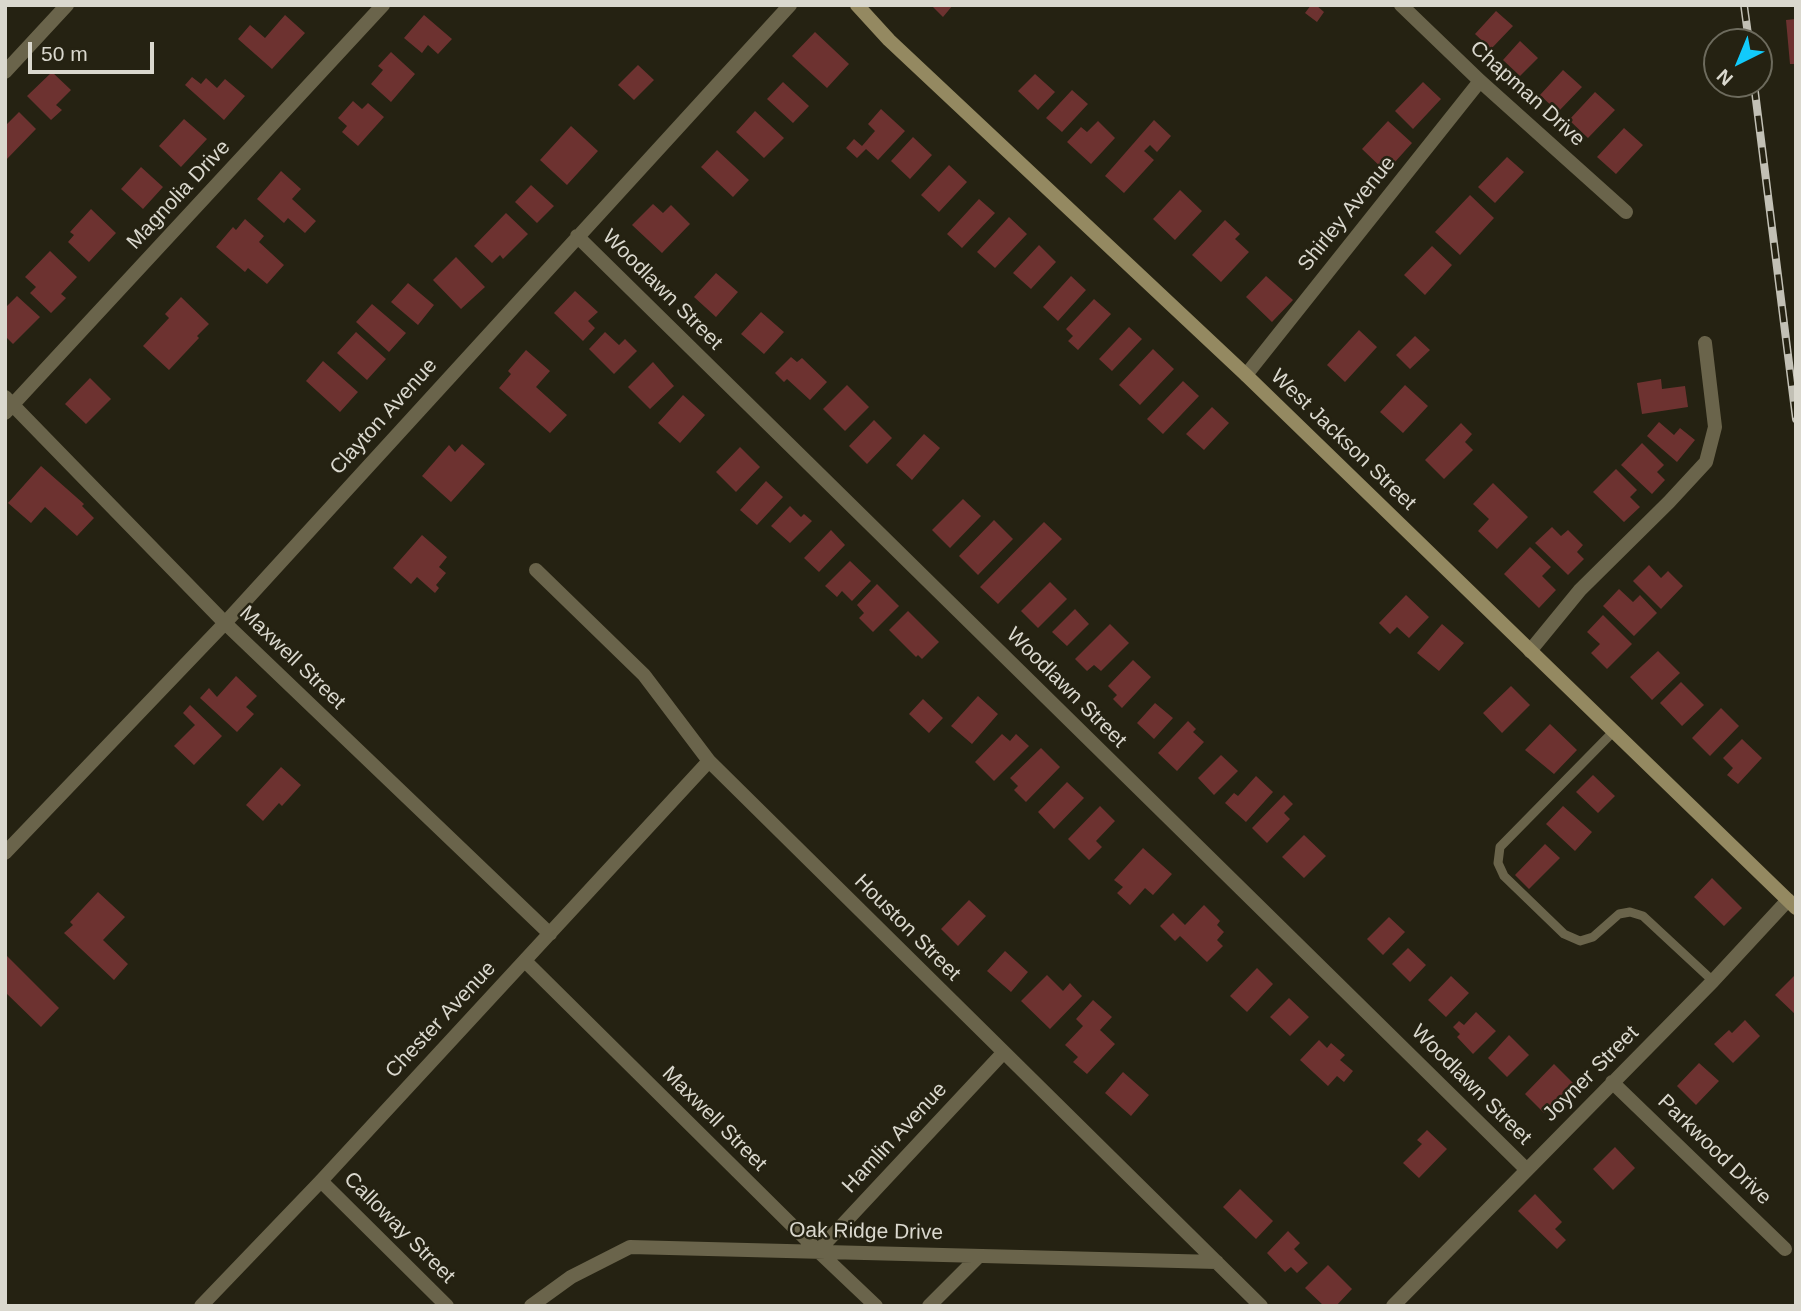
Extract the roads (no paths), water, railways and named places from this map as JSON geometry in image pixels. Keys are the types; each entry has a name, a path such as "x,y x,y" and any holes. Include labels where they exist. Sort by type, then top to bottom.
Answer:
{"street":[{"path":"5,72 67,5"},
{"name":"Magnolia Drive","path":"8,405 383,5"},
{"name":"Clayton Avenue","path":"5,853 225,623 790,5"},
{"name":"West Jackson Street","path":"857,5 888,40 1246,374 1792,904"},
{"name":"Chapman Drive","path":"1401,5 1480,81 1626,212"},
{"name":"Shirley Avenue","path":"1246,374 1480,81"},
{"name":"Woodlawn Street","path":"577,236 1526,1169"},
{"path":"1530,651 1580,590 1670,502 1706,462 1715,427 1705,343"},
{"name":"Maxwell Street","path":"8,405 225,623 550,933"},
{"name":"Houston Street","path":"536,570 645,675 709,761 1261,1306"},
{"name":"Chester Avenue","path":"201,1306 321,1181 709,761"},
{"name":"Joyner Street","path":"1393,1306 1612,1082 1792,904"},
{"name":"Maxwell Street","path":"525,961 876,1306"},
{"name":"Hamlin Avenue","path":"818,1251 1003,1053"},
{"name":"Parkwood Drive","path":"1612,1082 1786,1249"},
{"name":"Calloway Street","path":"321,1181 447,1306"},
{"name":"Oak Ridge Drive","path":"531,1306 571,1277 630,1248 1217,1262"},
{"path":"929,1306 979,1256"}],"lane":[{"path":"1613,732 1500,847 1498,863 1504,876 1564,934 1580,941 1593,937 1619,914 1630,912 1643,916 1713,981"}],"railway":[{"path":"1744,5 1747,28"},
{"path":"1756,98 1796,419"}]}
